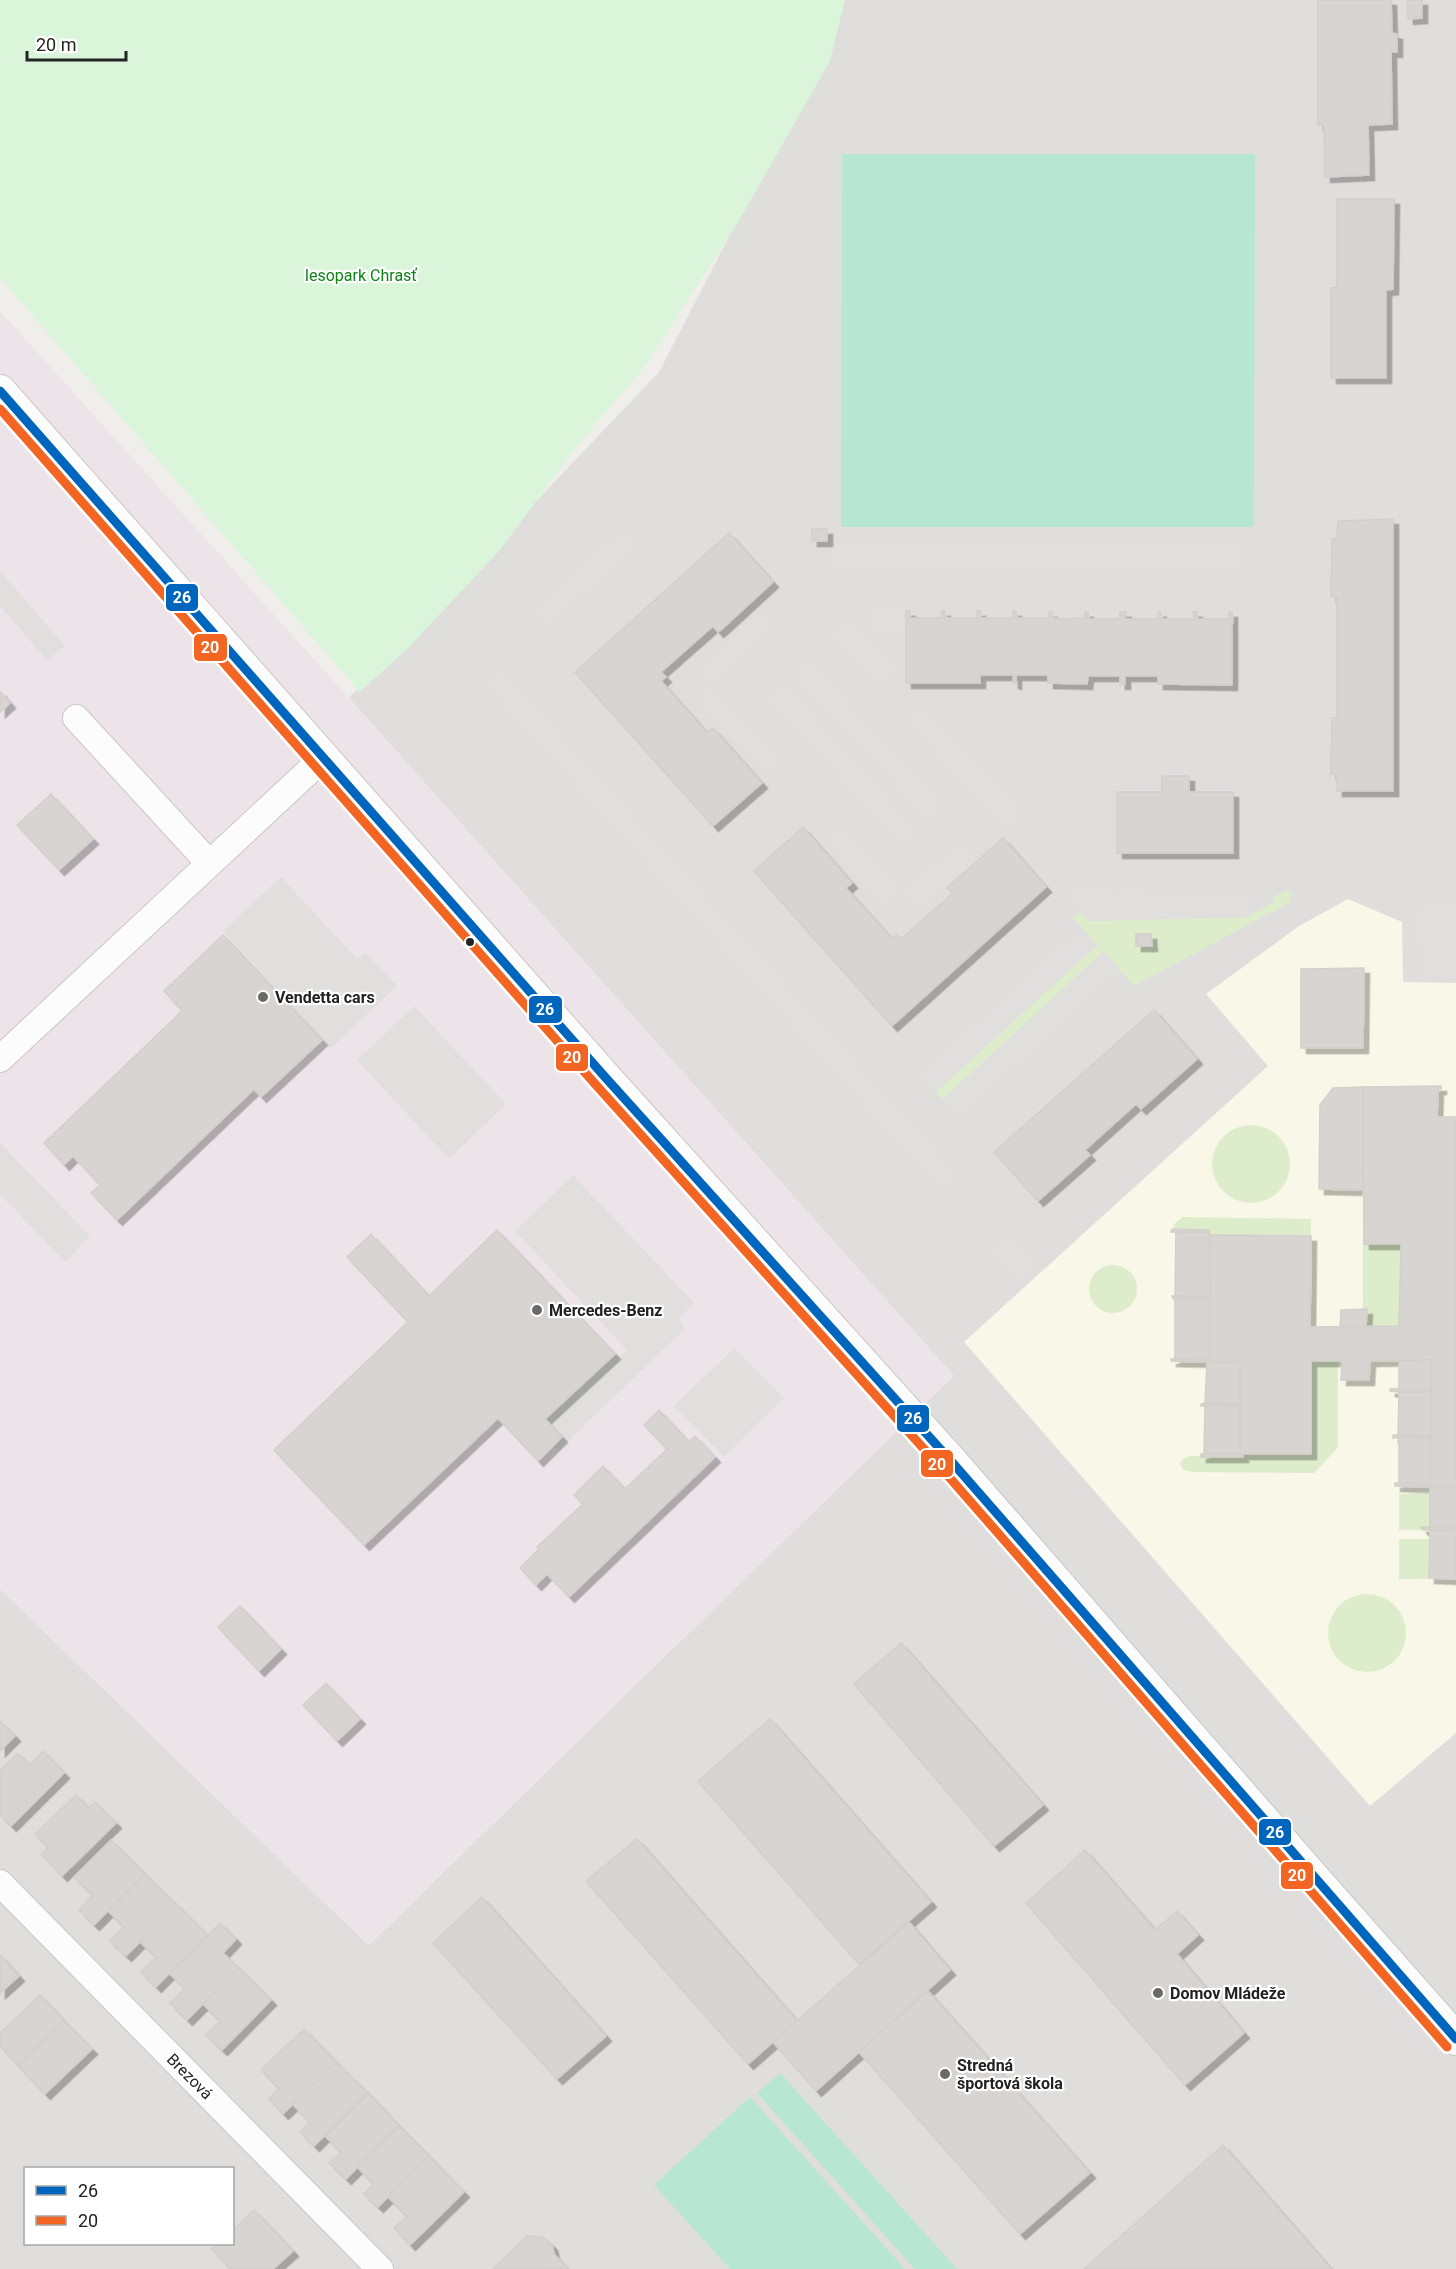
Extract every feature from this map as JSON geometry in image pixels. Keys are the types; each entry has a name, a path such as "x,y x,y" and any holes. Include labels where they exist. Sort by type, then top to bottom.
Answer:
{"street":[{"path":"0,391 605,1077 951,1461 1456,2039"},
{"path":"76,718 209,862"},
{"path":"0,1059 324,757"},
{"name":"Brezová","path":"0,1883 380,2269"}],"shaded area":[{"path":"835,0 1456,0 1456,2269 0,2269 0,1589 369,1945 953,1375 349,698 659,372 823,55"},
{"path":"0,311 954,1376 368,1945 0,1589"},
{"path":"624,527 639,545 547,628 531,610"},
{"path":"1239,544 1239,567 831,569 831,546"},
{"path":"0,571 65,646 47,660 0,606"},
{"path":"867,604 904,604 904,632 867,632"},
{"path":"760,613 772,627 710,685 697,671"},
{"path":"849,619 897,670 878,688 830,637"},
{"path":"808,657 945,807 928,822 791,673"},
{"path":"501,669 959,1176 942,1192 484,684"},
{"path":"782,680 919,831 902,848 765,696"},
{"path":"710,685 779,761 765,774 696,698"},
{"path":"922,704 1022,813 1005,828 905,720"},
{"path":"841,824 902,892 885,908 823,840"},
{"path":"961,839 977,857 919,910 902,892"},
{"path":"281,877 357,959 365,952 397,986 331,1048 223,931"},
{"path":"1069,890 1252,891 1252,915 1088,921 1068,899"},
{"path":"1348,899 1402,922 1403,982 1456,983 1456,1117 1437,1117 1440,1086 1334,1088 1320,1105 1319,1189 1363,1190 1363,1309 1341,1310 1340,1327 1310,1327 1311,1219 1172,1229 1171,1231 1176,1232 1175,1296 1172,1296 1175,1299 1175,1359 1171,1359 1172,1361 1207,1362 1205,1403 1201,1404 1205,1406 1204,1454 1201,1457 1190,1456 1314,1473 1338,1447 1338,1361 1342,1361 1342,1380 1369,1380 1370,1361 1399,1361 1399,1389 1390,1391 1399,1392 1398,1435 1393,1435 1394,1438 1399,1438 1399,1483 1395,1483 1395,1486 1430,1487 1430,1493 1400,1494 1399,1530 1430,1530 1430,1539 1399,1539 1399,1579 1456,1578 1456,1733 1370,1806 964,1342 1268,1066 1206,994 1299,926"},
{"path":"1418,899 1456,899 1456,978 1419,979"},
{"path":"1081,927 1097,945 936,1092 919,1074"},
{"path":"1104,952 1120,970 960,1117 943,1099"},
{"path":"414,1006 506,1104 449,1159 357,1060"},
{"path":"0,1143 90,1236 65,1262 0,1194"},
{"path":"573,1175 694,1303 679,1318 685,1329 558,1450 553,1446 562,1437 545,1419 615,1354 620,1357 627,1350 515,1231"},
{"path":"1009,1232 1037,1264 1018,1280 990,1249"},
{"path":"734,1348 784,1398 724,1457 674,1406"}],"green space":[{"name":"lesopark Chrasť","path":"0,0 845,0 830,61 737,224 643,369 579,443 500,550 408,648 360,692 0,278"},
{"path":"842,154 1255,154 1254,527 841,527"},
{"path":"1289,889 1292,893 1289,903 1134,986 1103,952 943,1099 936,1092 1097,945 1073,918 1080,912 1088,921 1246,917 1274,902 1275,896"},
{"path":"1251,1125 1266,1128 1279,1136 1287,1149 1290,1164 1287,1179 1279,1192 1266,1200 1251,1203 1236,1200 1223,1192 1215,1179 1212,1164 1215,1149 1223,1136 1236,1128"},
{"path":"1183,1217 1311,1219 1311,1236 1210,1235 1208,1230 1174,1229 1174,1224"},
{"path":"1364,1244 1401,1244 1399,1326 1366,1327 1367,1309 1363,1309"},
{"path":"1108,1265 1118,1265 1130,1272 1137,1284 1137,1294 1130,1306 1118,1313 1108,1313 1093,1302 1089,1294 1089,1284 1100,1269"},
{"path":"1311,1361 1338,1361 1338,1447 1314,1473 1183,1470 1180,1464 1183,1459 1190,1456 1242,1457 1243,1454 1311,1454"},
{"path":"1430,1493 1430,1527 1421,1527 1421,1530 1399,1530 1399,1494"},
{"path":"1399,1539 1430,1539 1429,1578 1399,1579"},
{"path":"1367,1594 1382,1597 1395,1605 1403,1618 1406,1633 1403,1648 1395,1661 1382,1669 1367,1672 1352,1669 1339,1661 1331,1648 1328,1633 1331,1618 1339,1605 1352,1597"},
{"path":"780,2073 957,2269 915,2269 757,2093"},
{"path":"750,2097 905,2269 730,2269 654,2185"}],"building":[{"path":"1318,0 1391,0 1392,33 1397,34 1397,52 1391,52 1392,124 1368,125 1369,175 1325,177 1324,125 1318,125"},
{"path":"1407,0 1422,0 1422,18 1408,19"},
{"path":"1337,199 1394,199 1393,289 1386,290 1386,378 1331,378 1331,288 1337,287"},
{"path":"1393,519 1393,791 1337,791 1337,774 1331,774 1332,718 1337,717 1337,597 1331,596 1332,539 1337,538 1338,521"},
{"path":"812,529 827,529 827,541 812,541"},
{"path":"729,533 773,582 722,629 718,632 713,626 661,672 666,677 661,681 707,733 713,728 762,783 713,826 575,672"},
{"path":"906,611 910,611 909,618 942,618 942,611 945,611 945,618 977,618 977,611 980,611 980,618 1013,618 1013,611 1016,611 1016,618 1049,618 1049,612 1052,612 1052,618 1062,619 1085,618 1085,612 1088,612 1088,619 1120,619 1120,612 1126,612 1125,619 1158,619 1158,612 1161,612 1160,619 1194,619 1193,612 1197,612 1197,619 1229,619 1229,612 1232,612 1232,685 1158,684 1158,676 1125,676 1125,684 1120,684 1120,676 1088,676 1087,684 1048,683 1048,675 1016,675 1016,684 1013,683 1013,675 980,675 980,683 906,683"},
{"path":"0,691 10,703 0,712"},
{"path":"1162,776 1189,776 1189,792 1233,792 1233,853 1117,853 1117,792 1162,792"},
{"path":"51,794 93,839 59,870 17,825"},
{"path":"803,827 852,883 846,888 892,939 897,935 901,939 953,893 947,888 1003,838 1046,887 892,1026 754,871"},
{"path":"1136,934 1151,934 1152,946 1136,946"},
{"path":"223,935 322,1040 261,1097 254,1089 117,1220 91,1193 100,1185 73,1156 64,1165 44,1143 182,1011 164,991"},
{"path":"1364,968 1363,1048 1301,1048 1301,969"},
{"path":"1154,1010 1197,1059 1141,1109 1136,1104 1085,1150 1090,1155 1038,1201 994,1152"},
{"path":"1441,1086 1441,1089 1438,1089 1437,1117 1456,1117 1456,1487 1430,1487 1431,1360 1370,1361 1369,1380 1341,1380 1342,1361 1311,1361 1311,1454 1240,1454 1240,1362 1210,1362 1210,1235 1311,1236 1310,1327 1399,1326 1401,1244 1364,1244 1363,1087"},
{"path":"1363,1087 1363,1190 1319,1189 1320,1105 1333,1088"},
{"path":"1172,1229 1209,1230 1209,1232 1171,1232"},
{"path":"497,1230 615,1354 545,1419 562,1437 538,1461 498,1418 364,1545 274,1450 408,1322 347,1257 371,1234 429,1296"},
{"path":"1176,1232 1209,1232 1210,1297 1175,1296"},
{"path":"1172,1296 1210,1297 1210,1299 1173,1299"},
{"path":"1175,1299 1210,1299 1210,1360 1175,1359"},
{"path":"1367,1309 1366,1327 1340,1327 1341,1310"},
{"path":"1171,1359 1210,1360 1210,1362 1171,1361"},
{"path":"1431,1360 1431,1389 1399,1389 1399,1361"},
{"path":"1207,1362 1240,1362 1240,1404 1205,1403"},
{"path":"1390,1389 1431,1389 1431,1392 1399,1392 1390,1391"},
{"path":"1399,1392 1431,1392 1431,1436 1398,1435"},
{"path":"1205,1403 1240,1404 1240,1406 1201,1406"},
{"path":"1205,1406 1240,1406 1240,1454 1204,1454"},
{"path":"659,1410 689,1442 695,1436 715,1457 569,1597 547,1574 536,1585 520,1568 539,1549 537,1547 583,1504 574,1495 603,1466 625,1489 667,1449 644,1425"},
{"path":"1393,1435 1431,1436 1430,1438 1393,1438"},
{"path":"1399,1438 1430,1438 1430,1484 1399,1483"},
{"path":"1201,1454 1243,1454 1243,1457 1201,1457"},
{"path":"1395,1483 1430,1484 1430,1487 1395,1486"},
{"path":"1430,1487 1456,1487 1456,1527 1430,1527"},
{"path":"1421,1527 1456,1527 1456,1530 1423,1530"},
{"path":"1430,1530 1456,1530 1456,1579 1429,1578"},
{"path":"240,1606 281,1649 259,1671 218,1627"},
{"path":"901,1643 1043,1805 994,1846 854,1684"},
{"path":"326,1683 360,1719 337,1741 303,1705"},
{"path":"770,1719 931,1902 859,1964 698,1781"},
{"path":"0,1721 15,1736 0,1751"},
{"path":"43,1751 64,1773 11,1826 0,1815 0,1770 18,1753 30,1765"},
{"path":"76,1795 89,1808 95,1802 116,1823 62,1876 41,1854 48,1848 35,1834"},
{"path":"637,1839 797,2021 748,2064 586,1881"},
{"path":"111,1840 145,1874 94,1925 79,1910 93,1895 74,1877"},
{"name":"Domov Mládeže","path":"1085,1850 1155,1930 1177,1911 1198,1935 1177,1954 1244,2033 1185,2085 1026,1903"},
{"path":"145,1874 177,1905 126,1956 110,1941 124,1927 108,1911"},
{"path":"482,1897 606,2036 557,2079 433,1943"},
{"path":"177,1905 207,1935 156,1987 141,1972 156,1957 140,1942"},
{"path":"909,1922 950,1970 816,2091 773,2042"},
{"path":"220,1923 236,1939 223,1953 239,1968 187,2020 170,2003 185,1988 170,1974"},
{"path":"0,1955 19,1976 0,1993"},
{"path":"239,1968 271,2000 222,2050 206,2035 220,2021 203,2004"},
{"path":"928,1991 1010,2083 1008,2085 1013,2087 1090,2173 1020,2234 859,2052"},
{"path":"40,1995 64,2021 18,2066 0,2046 0,2033"},
{"path":"64,2021 92,2049 45,2094 18,2066"},
{"path":"304,2029 336,2062 283,2114 269,2099 279,2088 261,2070"},
{"path":"336,2062 368,2093 314,2146 300,2132 310,2122 293,2105"},
{"path":"368,2093 399,2126 346,2179 329,2163 341,2152 325,2136"},
{"path":"399,2126 429,2156 378,2207 364,2194 374,2184 357,2167"},
{"path":"1223,2145 1331,2269 1084,2269"},
{"path":"429,2156 464,2192 410,2245 394,2228 407,2216 388,2197"},
{"path":"254,2210 293,2251 273,2269 230,2269 212,2249 213,2245 234,2245 235,2228"},
{"path":"527,2236 543,2237 552,2245 554,2254 567,2268 493,2269"}],"transit line":[{"name":"26","path":"0,391 605,1077 951,1461 1456,2039"},
{"name":"20","path":"0,409 596,1085 942,1469 1447,2047"}],"place":[{"name":"Vendetta cars","path":"263,997"},
{"name":"Mercedes-Benz","path":"537,1310"},
{"name":"Domov Mládeže","path":"1158,1993"},
{"name":"Stredná športová škola","path":"945,2074"}]}
